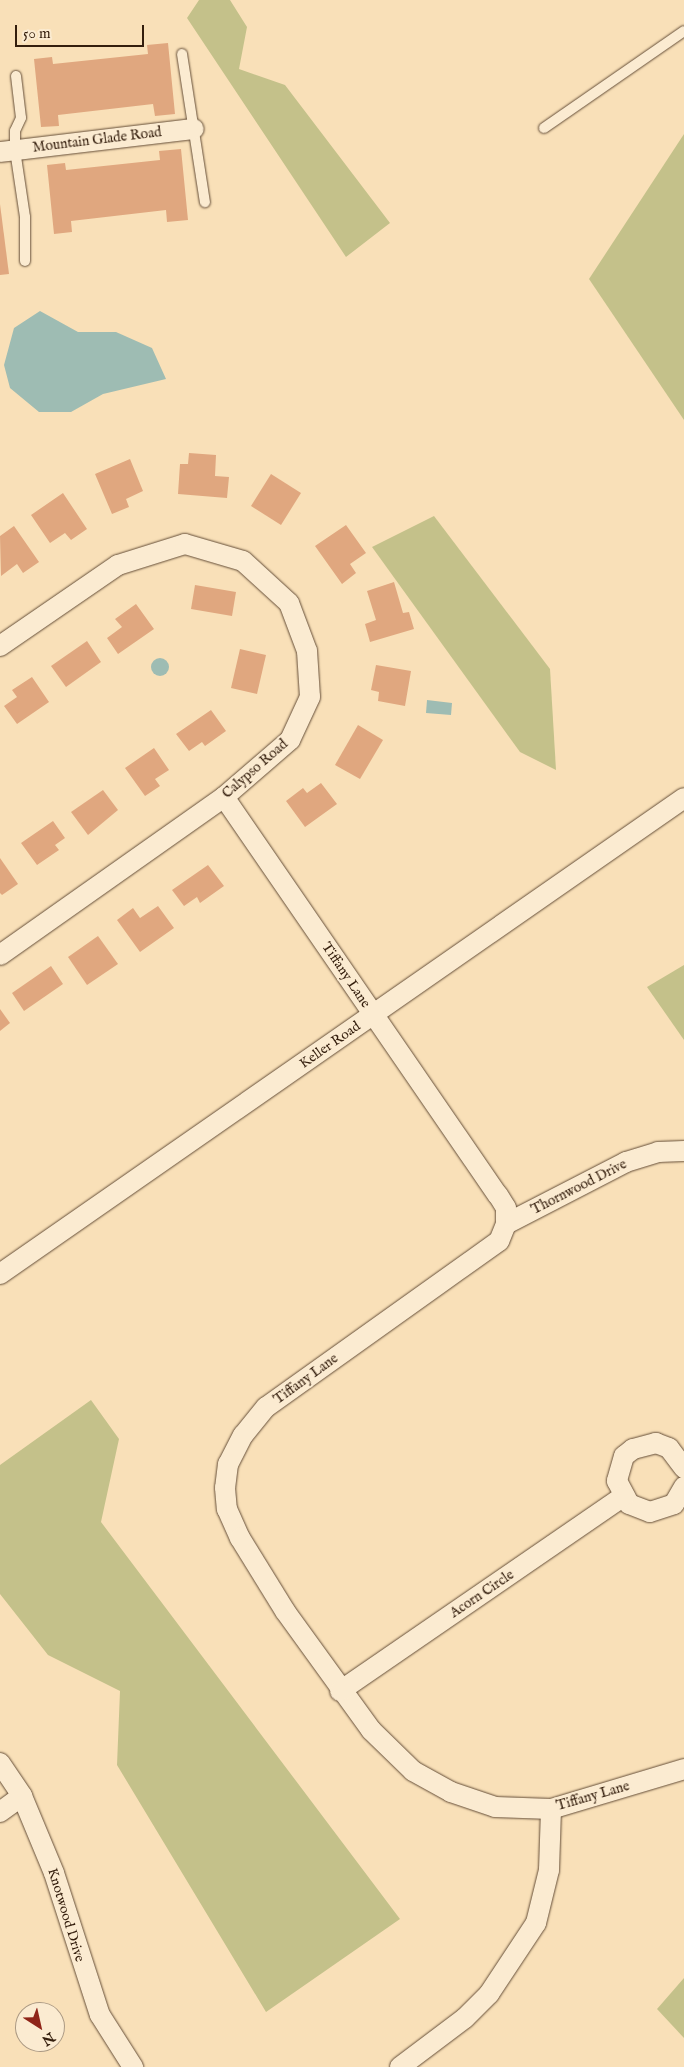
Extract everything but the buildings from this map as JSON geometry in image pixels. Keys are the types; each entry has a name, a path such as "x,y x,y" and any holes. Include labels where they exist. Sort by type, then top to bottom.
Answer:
{"street":[{"name":"Mountain Glade Road","path":"8,151 194,129"},
{"name":"Calypso Road","path":"0,646 118,565 185,544 243,561 289,603 307,651 310,697 290,740 224,797 0,955"},
{"name":"Tiffany Lane","path":"224,797 506,1208 506,1224 499,1241 266,1407 243,1435 228,1464 225,1488 227,1509 240,1538 285,1611 340,1691 371,1730 413,1771 451,1792 494,1807 551,1809 684,1769"},
{"name":"Keller Road","path":"0,1274 684,798"},
{"name":"Thornwood Drive","path":"506,1224 626,1162 658,1152 684,1151"},
{"path":"684,1468 669,1448 656,1444 633,1449 624,1456 618,1470 617,1481 629,1504 650,1512 674,1504 684,1487"},
{"name":"Acorn Circle","path":"340,1691 624,1496"},
{"name":"Knotwood Drive","path":"0,1763 22,1796 54,1873 100,2015 132,2067"},
{"path":"0,1812 22,1796"},
{"path":"400,2067 465,2018 490,1994 536,1923 549,1870 551,1809"}],"lane":[{"path":"544,128 684,31"},
{"path":"182,54 205,202"},
{"path":"16,76 21,118 8,151 25,217 25,261"}],"shaded area":[{"path":"199,0 230,0 247,27 239,69 285,85 390,223 346,257 187,18"},
{"path":"684,134 684,420 589,279"},
{"path":"434,516 550,669 556,770 520,752 372,547"},
{"path":"684,965 684,1040 647,987"},
{"path":"91,1400 119,1439 101,1522 400,1919 266,2012 117,1765 120,1691 48,1655 0,1594 0,1465"},
{"path":"684,1978 684,2038 657,2009"}],"water":[{"path":"40,311 78,332 116,332 152,348 166,379 103,394 71,412 39,412 10,388 4,365 14,328"},
{"path":"156,658 164,658 169,663 167,674 156,676 151,671 151,663"},
{"path":"427,700 452,703 451,715 426,713"}]}
